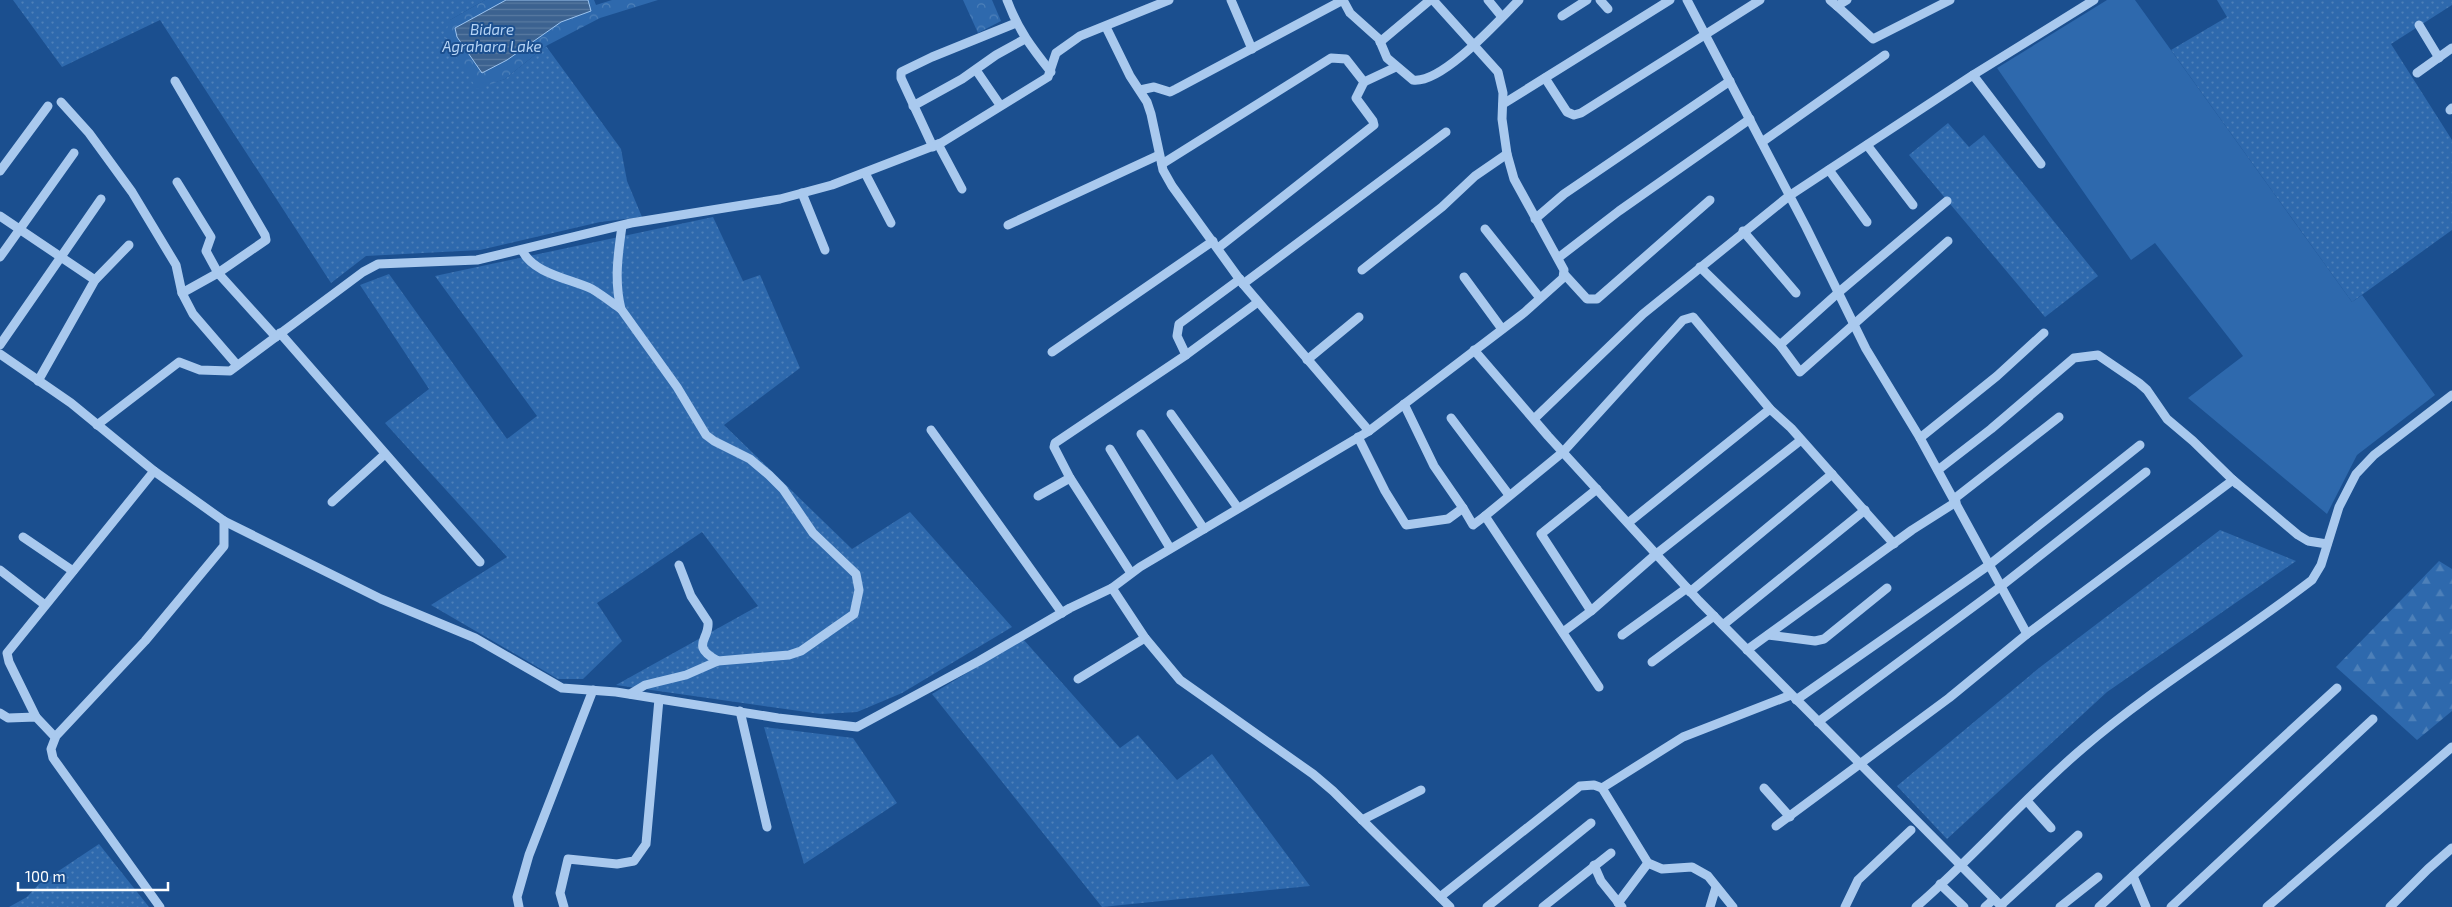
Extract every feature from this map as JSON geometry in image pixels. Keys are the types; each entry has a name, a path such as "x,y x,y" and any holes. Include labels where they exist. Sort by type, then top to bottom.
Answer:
{"street":[{"path":"1008,0 1016,23 1025,39 1051,72"},
{"path":"97,425 179,362 200,370 230,371 363,272 378,264 477,260 622,226 780,199 865,173 935,146 1044,80 1051,72 1054,57 1060,48 1080,36 1169,0"},
{"path":"1231,0 1252,49"},
{"path":"1140,90 1154,87 1170,92 1343,0 1350,12 1372,31 1380,42 1387,58 1396,67 1413,80 1423,79 1443,70 1474,45 1519,0"},
{"path":"1380,42 1432,0 1498,72 1503,93 1502,119 1507,154 1514,178 1558,258 1565,275 1586,299 1597,299 1710,200"},
{"path":"1488,0 1502,17"},
{"path":"1562,16 1587,0"},
{"path":"1600,0 1608,9"},
{"path":"1503,104 1670,0"},
{"path":"1687,0 1839,292 1853,325 1920,438 2027,634"},
{"path":"1545,78 1567,112 1574,115 1581,113 1760,0"},
{"path":"1834,3 1847,0"},
{"path":"1834,3 1873,39 1950,0"},
{"path":"1534,419 1643,314 1743,231 1789,196 1973,75 2094,0"},
{"path":"962,189 913,106 901,78 901,72 932,57 1016,23"},
{"path":"2419,25 2439,58"},
{"path":"1106,27 1151,114 1160,159 1172,186 1258,302 1369,431"},
{"path":"913,106 1025,39"},
{"path":"2417,74 2452,48"},
{"path":"1762,142 1885,55"},
{"path":"1008,225 1160,159 1331,58 1346,59 1364,82"},
{"path":"1052,352 1215,245 1374,125 1373,120 1356,98 1364,82 1396,67"},
{"path":"976,70 1000,105"},
{"path":"1973,75 2041,164"},
{"path":"176,81 265,235 266,240 218,273 182,293"},
{"path":"1535,219 1564,194 1730,81"},
{"path":"61,102 89,133 132,192 176,264 182,293 193,314 237,365"},
{"path":"0,171 48,106"},
{"path":"1558,258 1619,211 1750,119"},
{"path":"1186,355 1177,336 1179,324 1242,281 1446,132"},
{"path":"1867,144 1913,205"},
{"path":"0,257 74,153"},
{"path":"1362,270 1442,207 1475,176 1507,154"},
{"path":"1828,170 1867,222"},
{"path":"865,173 891,223"},
{"path":"177,182 211,237 206,251 218,273 278,335 480,562"},
{"path":"802,193 825,250"},
{"path":"0,345 101,199"},
{"path":"1780,345 1839,292 1948,201"},
{"path":"0,216 94,280"},
{"path":"621,309 616,269 622,226"},
{"path":"1485,230 1540,298"},
{"path":"1743,231 1796,294"},
{"path":"1700,267 1780,345 1800,372 1948,241"},
{"path":"38,381 94,280 129,245"},
{"path":"522,250 525,257 532,262 558,276 593,290 621,309 677,386 706,435 714,442 750,460 769,476 783,489 813,533 856,574 859,590 854,614 800,651 789,655 718,661 686,675 645,685 630,694"},
{"path":"0,354 97,425 154,471 224,520 381,599 475,638 562,688 630,694 857,727 979,661 1062,612 1112,588 1131,573 1170,548 1369,431 1502,329 1565,275"},
{"path":"1464,277 1502,329"},
{"path":"1131,573 1070,478 1054,446 1057,440 1186,355 1258,302"},
{"path":"1307,360 1360,317"},
{"path":"1404,404 1434,466 1464,508 1473,525 1563,452 1683,320 1693,317 1770,409 1801,440 1894,544"},
{"path":"1920,438 1998,376 2044,333"},
{"path":"1474,350 1688,590 1999,904"},
{"path":"1938,470 1991,429 2074,358 2098,355 2143,386 2167,419 2194,441 2238,484"},
{"path":"1916,907 2082,749 2148,695 2223,646 2312,580 2321,565 2338,507 2349,485 2364,464 2452,395"},
{"path":"1628,523 1770,409"},
{"path":"1171,414 1238,508"},
{"path":"1747,650 1923,522 1955,501 2059,417"},
{"path":"1452,418 1509,495"},
{"path":"931,430 1062,612"},
{"path":"1141,434 1204,529"},
{"path":"1358,438 1385,491 1406,525 1448,519 1464,508"},
{"path":"1563,632 1592,611 1655,555 1801,440"},
{"path":"1602,788 1683,737 1794,697 1989,565 2140,445"},
{"path":"1110,449 1170,548"},
{"path":"332,502 385,454"},
{"path":"55,737 36,717 9,662 7,654 154,471"},
{"path":"1818,722 2000,587 2146,472"},
{"path":"1622,635 1688,590 1832,474"},
{"path":"1038,496 1070,478"},
{"path":"1776,826 1949,698 2027,634 2233,480 2298,535 2308,541 2326,544"},
{"path":"1592,611 1541,534 1597,489"},
{"path":"1723,625 1865,510"},
{"path":"1485,516 1599,687"},
{"path":"160,907 53,758 51,748 55,737 145,641 224,546 224,520"},
{"path":"23,537 73,571"},
{"path":"679,565 691,596 708,622 702,645 710,657 718,661"},
{"path":"0,570 45,605"},
{"path":"1112,588 1145,638 1180,680 1313,774 1450,907"},
{"path":"1768,635 1815,641 1824,639 1886,588"},
{"path":"1652,662 1714,616"},
{"path":"1078,679 1145,638"},
{"path":"0,655 9,662"},
{"path":"2099,907 2336,688"},
{"path":"519,907 517,897 529,855 593,690"},
{"path":"564,907 560,893 568,859 617,864 634,861 646,844 659,699"},
{"path":"740,711 767,827"},
{"path":"0,713 8,718 36,717"},
{"path":"2171,907 2373,719"},
{"path":"2267,907 2452,747"},
{"path":"1440,897 1580,786 1594,785 1602,788 1648,863 1662,869 1692,867 1708,876 1733,907"},
{"path":"1764,788 1790,817"},
{"path":"1362,820 1421,790"},
{"path":"2027,801 2052,828"},
{"path":"1487,907 1591,824"},
{"path":"1845,907 1858,880 1911,830"},
{"path":"1985,907 1999,904 2078,835"},
{"path":"2390,907 2452,848"},
{"path":"1543,907 1611,853"},
{"path":"1594,865 1601,881 1620,905 1648,863"},
{"path":"2133,876 2146,907"},
{"path":"2060,907 2098,877"},
{"path":"1940,884 1964,907"},
{"path":"1710,907 1716,887"}],"green space":[{"path":"13,0 485,0 450,20 477,88 505,79 546,46 621,149 627,181 642,217 600,222 480,250 366,256 331,283 160,20 62,67"},
{"path":"485,0 594,0 596,5 612,0 658,0 600,18 546,46 505,79 477,89 444,38 450,20"},
{"path":"963,0 992,0 1001,21 978,33"},
{"path":"2107,0 2135,0 2352,302 2362,295 2435,395 2357,455 2327,514 2188,398 2243,356 2155,243 2131,260 1997,68"},
{"path":"2217,0 2452,0 2452,5 2391,44 2452,140 2452,230 2352,302 2171,50 2227,17"},
{"path":"1948,123 1969,147 1984,135 2098,276 2045,317 1909,155"},
{"path":"713,217 743,281 760,275 800,368 724,425 852,549 910,512 1012,627 902,693 857,712 821,714 616,685 758,606 702,532 597,603 622,641 583,679 558,679 431,605 507,557 385,423 429,389 360,285 389,274 507,439 537,416 435,276"},
{"path":"2220,530 2296,561 2107,692 1947,839 1897,786 2039,668"},
{"path":"2439,561 2452,569 2452,711 2417,740 2336,667"},
{"path":"1023,639 1120,748 1138,735 1177,780 1212,754 1310,886 1102,907 932,694"},
{"path":"764,727 853,738 897,803 804,864"},
{"path":"99,844 149,907 9,907 27,897 39,884"}],"water":[{"name":"Bidare Agrahara Lake","path":"506,0 588,0 591,11 561,22 507,60 482,73 457,37 455,28"}]}
